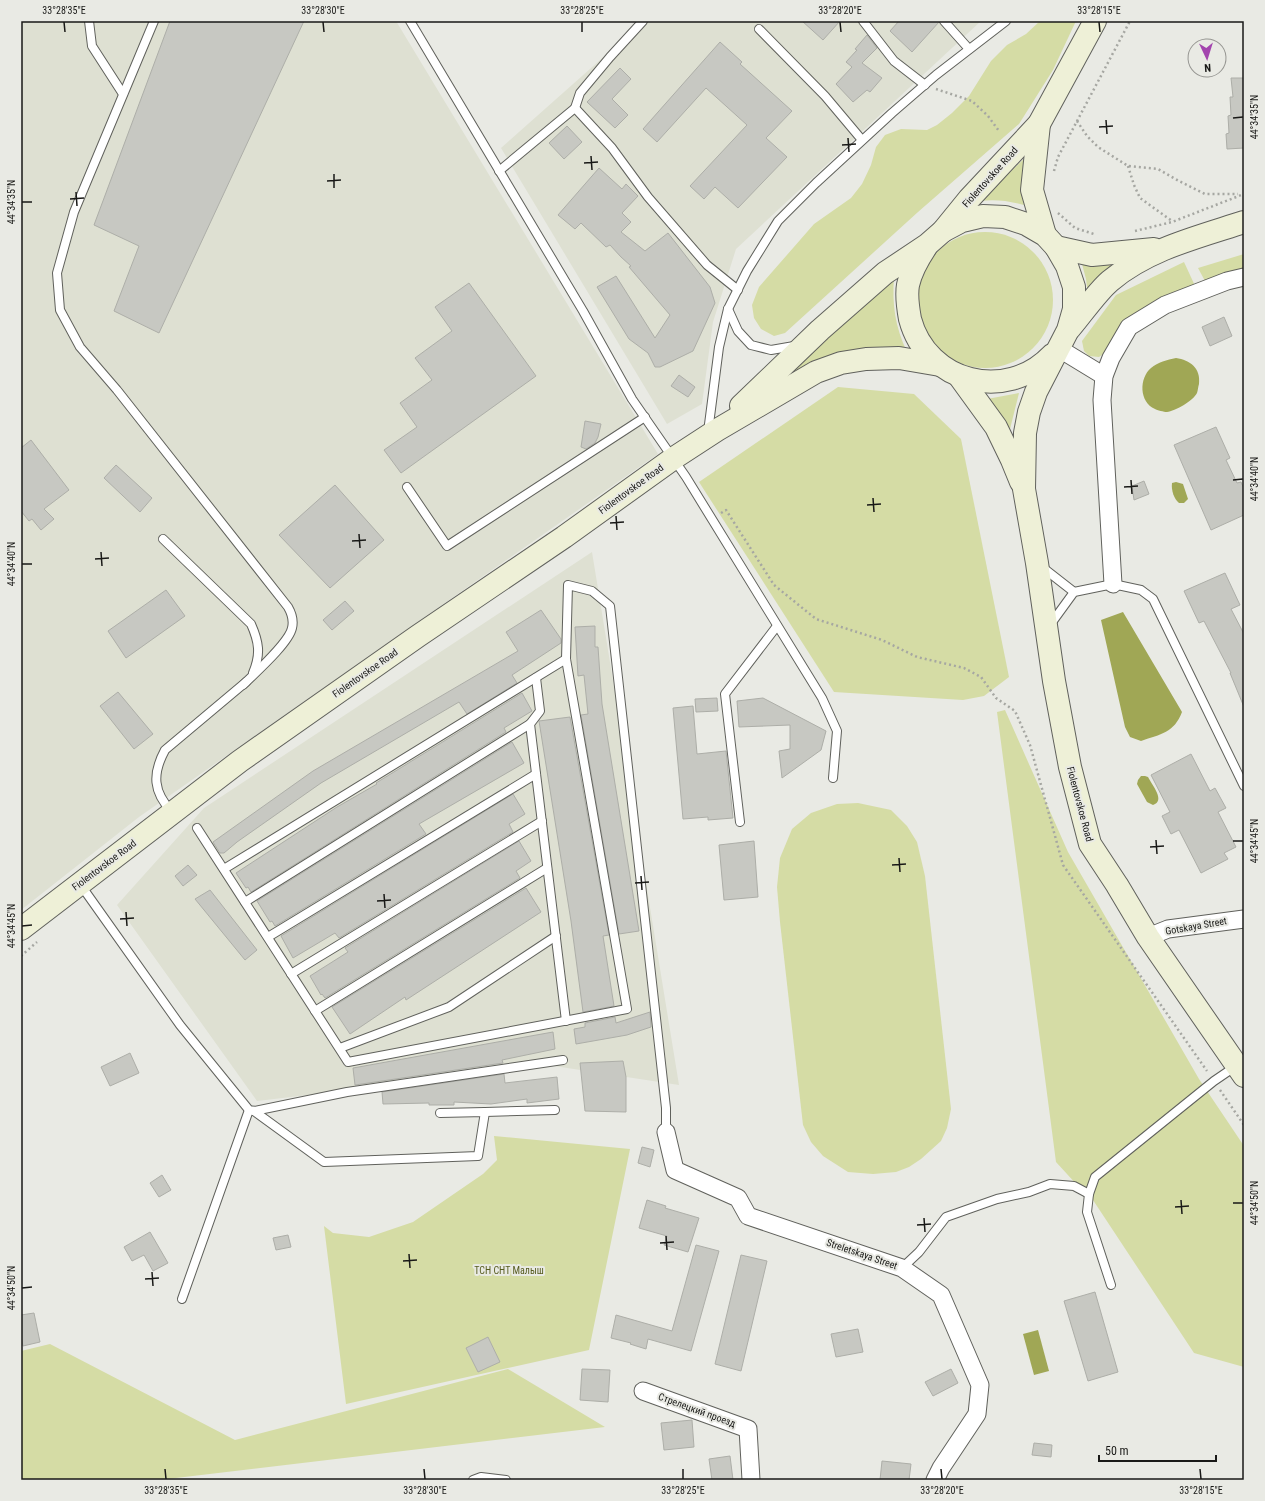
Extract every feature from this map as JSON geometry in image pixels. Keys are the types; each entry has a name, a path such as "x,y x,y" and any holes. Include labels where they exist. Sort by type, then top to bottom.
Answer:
{"main road":[{"name":"Fiolentovskoe Road","path":"1063,339 1043,364 1024,376 1003,381 980,382 959,376 940,365 920,343 913,330 908,308 908,286 915,264 935,238 1039,124 1095,21"},
{"name":"Fiolentovskoe Road","path":"1039,124 1032,190 1050,241 1067,266 1074,287 1074,309 1063,339 1036,392 1029,412 1025,433 1024,489 1037,563 1054,680 1070,767 1090,844 1117,885 1148,937 1240,1071"},
{"name":"Fiolentovskoe Road","path":"712,433 808,340 885,273 962,221 984,216 1006,217 1026,224 1050,241"},
{"path":"1063,339 1109,282 1130,266 1165,248 1244,222"},
{"path":"1050,241 1092,255 1165,248"},
{"name":"Fiolentovskoe Road","path":"21,929 253,752 712,433 816,372 841,363 866,359 900,358 940,365"},
{"name":"Fiolentovskoe Road","path":"959,376 996,427 1024,489"}],"street":[{"path":"1114,584 1102,400 1104,376 1111,358 1129,327 1165,305 1244,277"},
{"path":"1063,339 1104,376"},
{"name":"Gotskaya Street","path":"1148,937 1168,929 1244,918"},
{"name":"Streletskaya Street","path":"666,1132 675,1170 738,1198 748,1216 902,1268 941,1294 980,1385 977,1414 941,1468 935,1480"},
{"name":"Стрелецкий проезд","path":"643,1391 748,1429 751,1480"}],"lane":[{"path":"89,21 92,46 122,94"},
{"path":"154,21 122,94 74,212 57,273 60,310 80,347 117,390 274,588 288,607 292,614 293,621 290,635 243,685 165,750 158,762 156,776 157,790 163,802 172,813"},
{"path":"410,21 583,311 632,399 674,458 822,698 837,731 833,778"},
{"path":"499,171 575,108 580,93 610,56 643,21"},
{"path":"863,21 894,61 925,85"},
{"path":"944,21 969,49"},
{"path":"712,433 719,346 728,309 747,271 778,221 862,140 925,85 1006,21"},
{"path":"759,29 825,96 862,140"},
{"path":"575,108 612,148 648,197 707,265 738,290"},
{"path":"728,309 738,331 751,345 771,350 790,348 808,340"},
{"path":"407,487 447,546 645,417"},
{"path":"163,539 251,624 258,640 258,656 253,672 243,685"},
{"path":"1037,563 1074,592"},
{"path":"1047,628 1074,592 1114,584 1140,590 1152,599 1244,786"},
{"path":"197,828 348,1062 627,1009 566,659 568,585 592,591 610,606 665,1100 666,1132"},
{"path":"740,822 725,694 777,626"},
{"path":"224,869 566,659"},
{"path":"245,902 530,724 540,711 536,678"},
{"path":"530,724 566,1021"},
{"path":"268,938 536,774"},
{"path":"291,974 542,821"},
{"path":"315,1010 547,868"},
{"path":"80,884 180,1025 252,1111 324,1162 478,1156 485,1112"},
{"path":"340,1048 449,1007 556,936"},
{"path":"252,1111 346,1092 564,1060"},
{"path":"1111,1285 1087,1212 1089,1194 1095,1177 1214,1081 1240,1071"},
{"path":"440,1113 554,1110"},
{"path":"182,1299 252,1111"},
{"path":"902,1268 919,1252 946,1217 997,1199 1029,1192 1050,1184 1074,1186 1089,1194"},
{"path":"473,1480 481,1477 506,1480"}],"path":[{"path":"1054,172 1058,157 1130,21"},
{"path":"925,85 972,101 988,116 1000,131"},
{"path":"1077,120 1087,136 1098,147 1128,166 1158,169 1179,182 1205,194 1243,194"},
{"path":"1128,166 1140,198 1172,222"},
{"path":"1132,232 1172,222 1243,194"},
{"path":"1057,212 1075,228 1093,234 1099,234"},
{"path":"711,519 726,510 774,586 816,619 882,640 917,657 964,668 981,677 996,698 1015,711 1030,745 1063,865 1244,1124"}],"shaded area":[{"path":"21,21 396,21 658,454 139,817 21,910"},
{"path":"644,21 981,21 736,249 713,322 702,404 667,424 501,148"},
{"path":"1176,358 1190,363 1196,369 1199,378 1197,393 1184,405 1167,412 1162,411 1150,406 1146,401 1142,390 1144,378 1147,372 1154,366"},
{"path":"1176,482 1183,484 1188,499 1184,503 1179,503 1173,494 1172,483"},
{"path":"592,552 679,1085 554,1066 257,1101 117,905 204,808"},
{"path":"1123,612 1182,712 1179,719 1171,729 1141,741 1130,737 1125,727 1101,620"},
{"path":"1141,776 1148,777 1157,792 1158,800 1157,803 1153,805 1147,802 1137,784"},
{"path":"1038,1330 1049,1371 1034,1375 1023,1334"}],"green space":[{"path":"1040,21 1076,21 1053,70 1019,124 918,212 785,333 774,336 761,329 754,318 752,305 759,287 814,224 851,198 862,184 871,165 876,147 885,135 901,129 927,130 937,125 969,96 991,61 1007,45 1026,34"},
{"path":"1030,153 1021,187 1024,205 1013,202 992,200 980,201"},
{"path":"992,232 1005,234 1023,243 1038,257 1051,280 1053,300 1051,320 1042,338 1028,353 1005,366 978,368 965,366 947,357 932,343 919,320 917,293 919,280 928,262 942,247 965,234"},
{"path":"1244,254 1244,269 1205,281 1198,268"},
{"path":"1125,260 1088,295 1082,264"},
{"path":"1184,262 1196,288 1099,357 1089,356 1084,351 1082,341 1116,295"},
{"path":"894,277 895,315 907,352 768,392"},
{"path":"838,387 914,394 961,439 1009,677 984,696 963,700 834,692 699,482"},
{"path":"1019,393 1009,433 987,399"},
{"path":"1005,710 1068,852 1199,1079 1244,1146 1244,1367 1194,1353 1089,1194 1078,1186 1056,1162 997,712"},
{"path":"858,803 891,810 907,826 917,842 925,876 951,1109 947,1128 941,1141 921,1159 909,1167 896,1172 873,1174 848,1172 823,1156 811,1142 803,1125 777,887 780,858 792,829 811,813 837,804"},
{"name":"ТСН СНТ Малыш","path":"494,1136 630,1149 589,1350 346,1404 324,1226 333,1233 369,1237 413,1222 483,1174 497,1160"},
{"path":"50,1344 235,1440 508,1369 605,1427 159,1480 21,1480 21,1351"}],"building":[{"path":"170,21 304,21 159,333 114,311 139,246 94,225"},
{"path":"802,21 840,21 823,40"},
{"path":"899,21 939,22 912,52 890,31"},
{"path":"867,35 877,48 862,63 882,78 870,92 867,90 853,102 836,84 852,67 846,62 857,50 855,49"},
{"path":"720,42 742,62 740,64 792,111 766,138 787,157 738,208 715,187 704,199 690,186 747,125 706,88 657,142 643,129"},
{"path":"620,68 631,79 612,99 628,115 615,128 587,102"},
{"path":"1231,78 1244,78 1244,148 1227,149 1226,134 1229,133 1228,116 1231,115 1230,97 1233,97"},
{"path":"567,126 582,142 564,159 549,143"},
{"path":"599,168 622,189 626,184 638,196 622,213 631,222 621,232 645,251 668,233 710,287 715,303 693,351 660,367 655,367 648,353 629,339 597,287 616,276 655,338 670,315 629,267 631,266 610,245 606,247 581,223 575,229 558,215"},
{"path":"469,283 536,376 401,473 384,450 417,427 400,403 432,380 415,358 452,331 435,307"},
{"path":"1224,317 1232,336 1210,346 1202,327"},
{"path":"679,375 695,387 688,397 671,386"},
{"path":"585,421 601,424 595,443 586,449 581,447"},
{"path":"1216,427 1230,458 1226,460 1237,483 1241,482 1244,489 1244,515 1211,530 1174,445"},
{"path":"31,440 69,490 44,509 54,519 41,530 32,519 29,521 21,511 21,448"},
{"path":"116,465 152,498 140,512 104,478"},
{"path":"1144,481 1149,494 1134,500 1132,486"},
{"path":"335,485 384,540 330,588 279,535"},
{"path":"1225,573 1240,605 1231,609 1244,634 1244,707 1231,673 1204,621 1199,623 1184,591"},
{"path":"166,590 185,616 126,658 108,631"},
{"path":"345,601 354,611 332,630 323,620"},
{"path":"541,610 561,639 561,643 512,675 517,683 467,714 459,702 321,783 237,842 224,853 220,853 213,842 313,771 518,651 506,632"},
{"path":"595,626 595,647 598,647 602,704 639,931 619,934 581,715 588,714 584,675 578,676 575,627"},
{"path":"118,692 153,734 134,749 100,706"},
{"path":"522,693 532,711 504,728 506,732 251,892 248,887 246,888 236,873 337,807 377,784 376,783"},
{"path":"717,698 718,711 696,712 695,699"},
{"path":"763,698 826,731 821,750 782,778 779,751 790,749 790,725 739,727 737,701"},
{"path":"693,706 697,754 726,751 733,818 708,820 708,817 683,819 673,708"},
{"path":"570,717 609,935 603,936 614,1006 583,1012 571,921 539,721"},
{"path":"512,742 524,763 419,824 426,834 275,926 272,921 270,922 257,901"},
{"path":"1191,754 1210,791 1215,788 1226,808 1218,812 1236,847 1224,853 1228,859 1201,873 1179,830 1171,834 1162,816 1170,812 1151,775"},
{"path":"513,794 525,814 509,824 513,832 339,938 335,933 293,958 281,936"},
{"path":"519,841 531,861 516,871 520,878 325,998 322,994 321,995 310,976 348,952 345,948"},
{"path":"754,841 758,897 724,900 719,845"},
{"path":"188,865 197,875 183,886 175,876"},
{"path":"526,888 541,912 406,1000 405,997 350,1034 332,1007"},
{"path":"210,890 257,950 245,960 195,899"},
{"path":"650,1012 651,1027 627,1035 576,1044 574,1029 585,1027 585,1023 615,1017 616,1023"},
{"path":"553,1032 555,1049 502,1060 503,1063 355,1085 353,1068"},
{"path":"130,1053 139,1073 110,1086 101,1067"},
{"path":"623,1061 626,1077 626,1112 585,1111 580,1063"},
{"path":"504,1074 505,1083 557,1077 559,1099 527,1103 527,1099 491,1104 454,1102 454,1105 429,1105 429,1103 383,1104 382,1092"},
{"path":"642,1147 654,1150 650,1167 638,1163"},
{"path":"162,1175 171,1190 159,1197 150,1183"},
{"path":"647,1200 666,1206 665,1208 699,1218 688,1252 664,1245 667,1236 639,1228"},
{"path":"150,1232 168,1263 153,1271 144,1255 132,1261 124,1247"},
{"path":"288,1235 291,1247 276,1250 273,1238"},
{"path":"696,1245 719,1251 691,1351 648,1339 646,1349 630,1344 631,1343 611,1338 616,1315 672,1331"},
{"path":"741,1255 767,1261 741,1371 715,1364"},
{"path":"1095,1292 1118,1372 1088,1381 1064,1301"},
{"path":"34,1313 40,1342 23,1346 21,1337 21,1315"},
{"path":"858,1329 863,1352 836,1357 831,1334"},
{"path":"488,1337 500,1362 478,1372 466,1348"},
{"path":"582,1369 610,1370 608,1402 580,1400"},
{"path":"951,1369 958,1383 933,1396 925,1382"},
{"path":"692,1420 694,1447 664,1450 661,1423"},
{"path":"1034,1443 1052,1445 1051,1457 1032,1455"},
{"path":"730,1456 733,1480 712,1480 709,1459"},
{"path":"882,1461 911,1464 909,1480 880,1480"}]}
